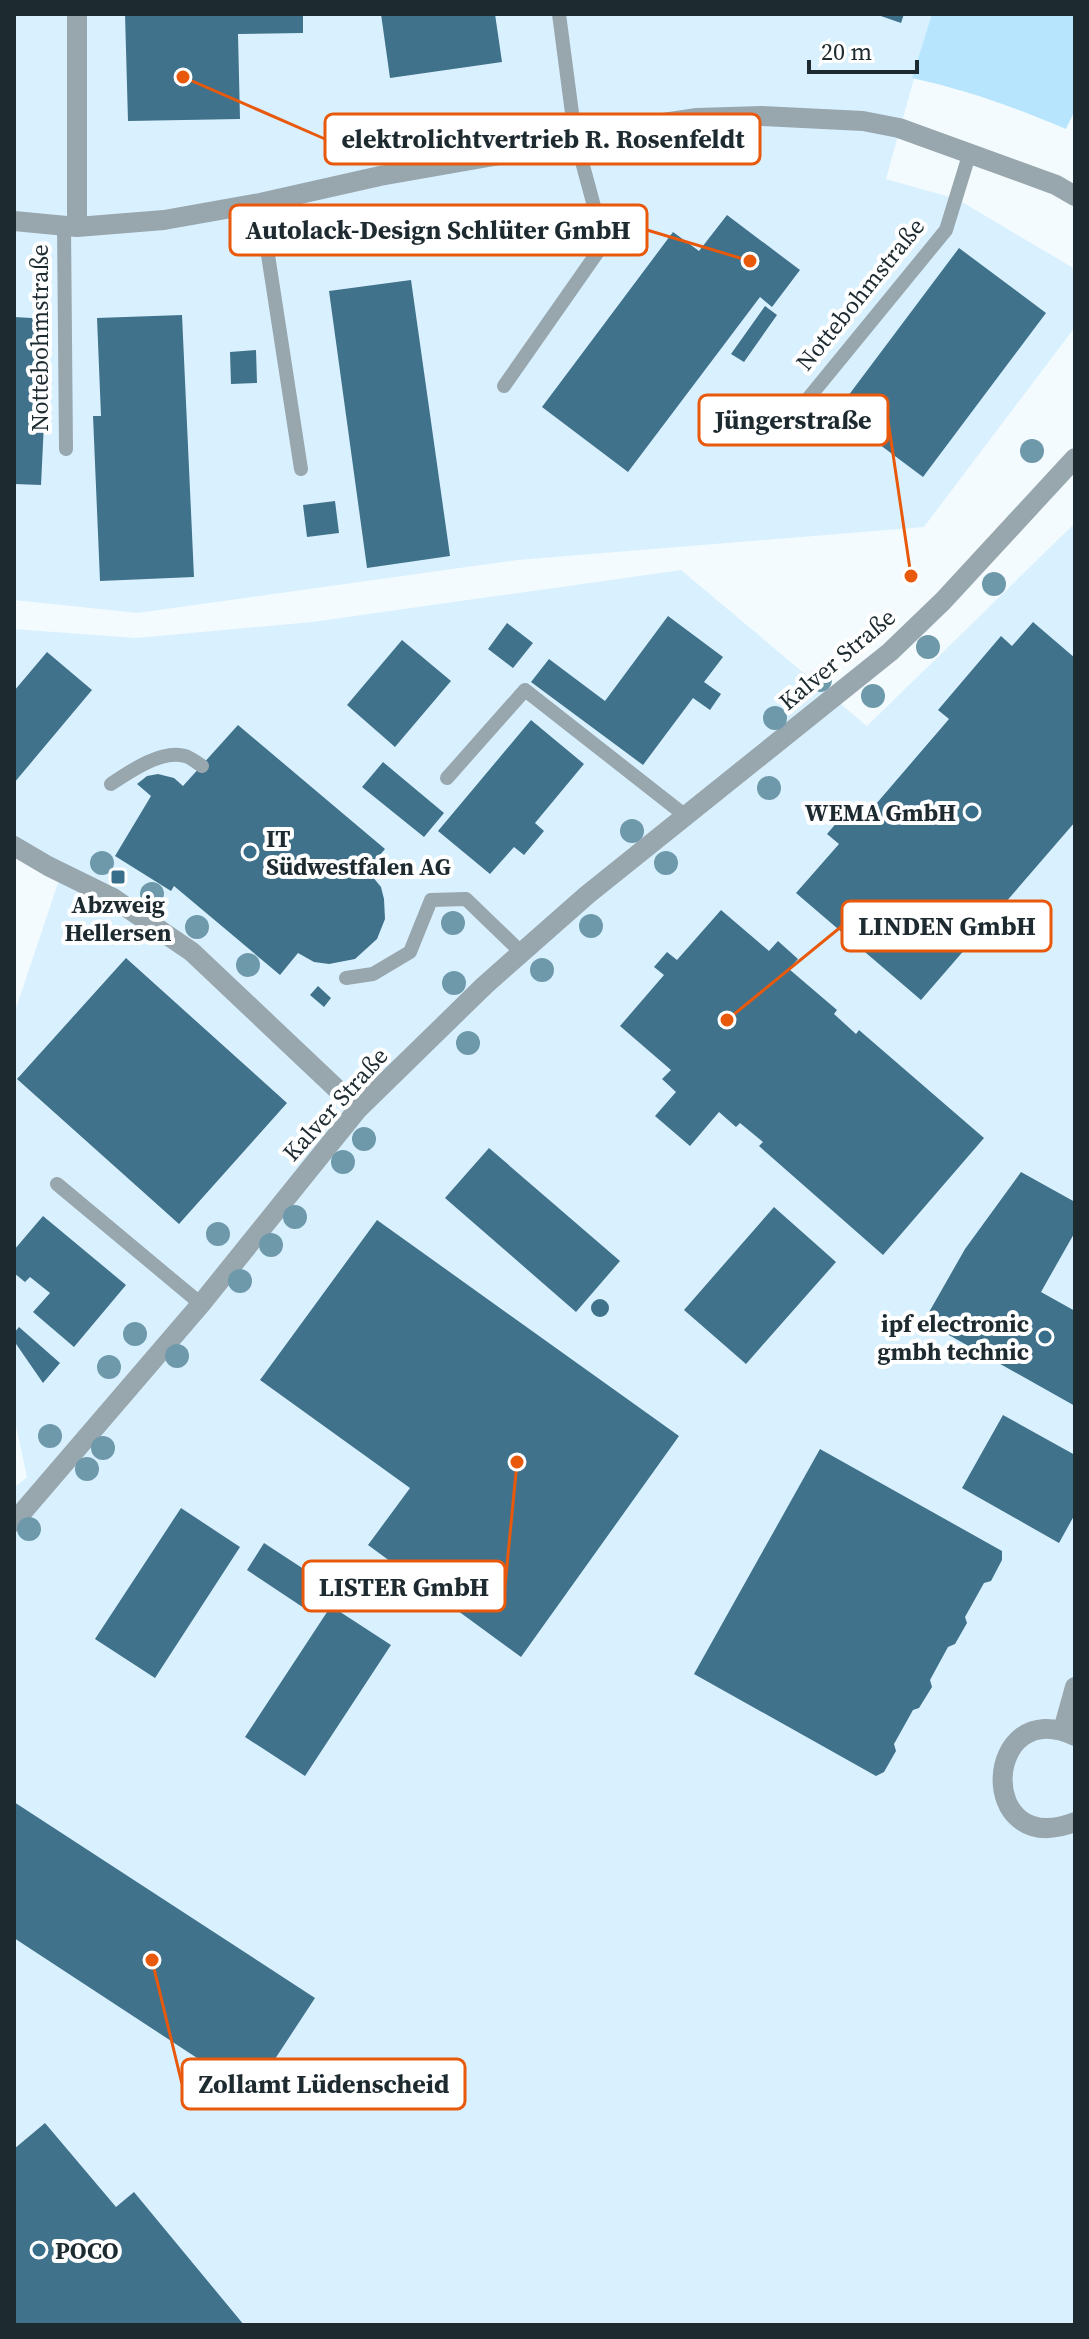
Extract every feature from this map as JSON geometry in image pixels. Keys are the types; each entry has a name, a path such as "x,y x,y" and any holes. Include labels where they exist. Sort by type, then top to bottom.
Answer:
{"street":[{"name":"Nottebohmstraße","path":"71,227 77,14"},
{"name":"Nottebohmstraße","path":"14,221 71,227 164,220 516,152 575,136 697,118 762,116 863,121 899,128 1056,185 1075,196"},
{"name":"Kalver Straße","path":"14,1522 201,1304 358,1109 485,985 587,895 890,652 943,601 1075,458"},
{"path":"14,846 113,898 192,952 358,1109"},
{"path":"1075,1687 1069,1733 1043,1729 1024,1736 1010,1749 1001,1767 1001,1787 1008,1805 1022,1820 1033,1826 1060,1828 1075,1822"}],"lane":[{"path":"504,386 604,243 575,136 559,14"},
{"name":"Nottebohmstraße","path":"793,417 946,230 970,152"},
{"path":"260,203 301,469"},
{"name":"Nottebohmstraße","path":"66,449 71,227"},
{"path":"447,778 525,690 687,817"},
{"path":"111,784 140,764 161,758 183,755 202,766"},
{"path":"346,978 373,974 410,952 431,900 466,899 522,953"},
{"path":"57,1184 201,1304"}],"shaded area":[{"path":"14,14 932,14 886,179 957,199 1075,269 1075,327 924,527 518,560 137,613 14,600"},
{"path":"932,14 1075,14 1075,110 1066,129 990,100 912,78"},
{"path":"1075,523 1075,2325 14,2325 14,1488 27,1477 14,1417 14,1014 59,880 14,840 14,629 136,638 312,622 681,570 867,726"}],"building":[{"path":"125,14 303,14 303,33 238,34 240,119 128,121"},
{"path":"381,14 495,14 502,62 390,78"},
{"path":"875,14 904,14 901,23"},
{"path":"727,215 800,270 772,307 760,297 628,472 542,407 673,232 699,251"},
{"path":"959,248 1046,313 923,477 836,412"},
{"path":"411,280 450,556 367,568 329,291"},
{"path":"765,306 777,315 744,362 731,354"},
{"path":"182,315 194,577 100,581 93,416 101,416 97,318"},
{"path":"14,317 49,319 41,485 14,484"},
{"path":"256,350 257,383 231,384 230,352"},
{"path":"335,501 339,533 307,537 303,505"},
{"path":"668,616 723,657 704,682 721,694 710,710 693,698 643,765 531,682 549,659 605,701"},
{"name":"WEMA GmbH","path":"1033,622 1075,658 1075,822 921,1000 796,893 839,844 827,834 850,807 864,818 949,719 938,710 1001,636 1012,646"},
{"path":"507,623 533,643 513,668 488,649"},
{"path":"402,640 451,681 395,747 347,705"},
{"path":"47,652 92,690 14,783 14,691"},
{"path":"531,720 584,764 535,823 544,831 524,855 514,847 490,874 438,831"},
{"name":"IT Südwestfalen AG","path":"238,725 385,849 367,870 381,887 385,919 377,939 355,959 329,964 314,962 298,953 280,975 174,886 171,891 115,856 151,796 137,784 147,776 158,774 174,778 183,786"},
{"path":"383,762 444,813 424,837 362,787"},
{"path":"721,910 769,951 778,941 798,959 789,969 837,1010 834,1014 856,1034 859,1030 984,1138 883,1255 759,1146 763,1142 740,1123 736,1127 719,1112 690,1146 655,1116 676,1092 662,1079 671,1070 620,1026 664,975 654,967 667,952 677,960"},
{"path":"126,958 287,1103 179,1224 17,1079"},
{"path":"318,986 331,998 324,1007 310,995"},
{"path":"489,1148 620,1261 576,1312 445,1198"},
{"path":"1021,1172 1075,1202 1075,1232 1041,1292 1075,1311 1075,1406 924,1321 965,1249"},
{"path":"774,1207 836,1262 746,1364 684,1310"},
{"path":"43,1216 126,1285 74,1347 33,1312 50,1293 30,1277 25,1282 14,1273 14,1250"},
{"path":"377,1220 679,1436 521,1657 368,1545 410,1488 260,1380"},
{"path":"596,1299 604,1299 609,1308 607,1315 596,1317 591,1312 591,1304"},
{"path":"19,1327 60,1363 43,1383 14,1341 14,1333"},
{"path":"1003,1415 1075,1455 1075,1514 1059,1543 962,1488"},
{"path":"820,1449 1002,1551 1002,1560 991,1581 984,1583 965,1617 967,1623 955,1644 948,1647 930,1680 932,1687 919,1708 913,1710 894,1744 896,1751 884,1772 876,1776 694,1674"},
{"path":"181,1508 240,1547 155,1678 95,1639"},
{"path":"264,1543 325,1583 307,1610 247,1570"},
{"path":"331,1606 391,1645 305,1776 245,1737"},
{"path":"14,1802 315,1998 252,2094 14,1938"},
{"path":"45,2123 116,2207 134,2192 244,2325 14,2325 14,2149"}],"place":[{"name":"elektrolichtvertrieb R. Rosenfeldt","path":"183,77"},
{"name":"Autolack-Design Schlüter GmbH","path":"750,261"},
{"name":"Jüngerstraße","path":"911,576"},
{"name":"WEMA GmbH","path":"972,812"},
{"name":"IT Südwestfalen AG","path":"250,852"},
{"name":"Abzweig Hellersen","path":"118,877"},
{"name":"LINDEN GmbH","path":"727,1020"},
{"name":"ipf electronic gmbh technic","path":"1045,1337"},
{"name":"LISTER GmbH","path":"517,1462"},
{"name":"Zollamt Lüdenscheid","path":"152,1960"},
{"name":"POCO","path":"39,2250"}]}
